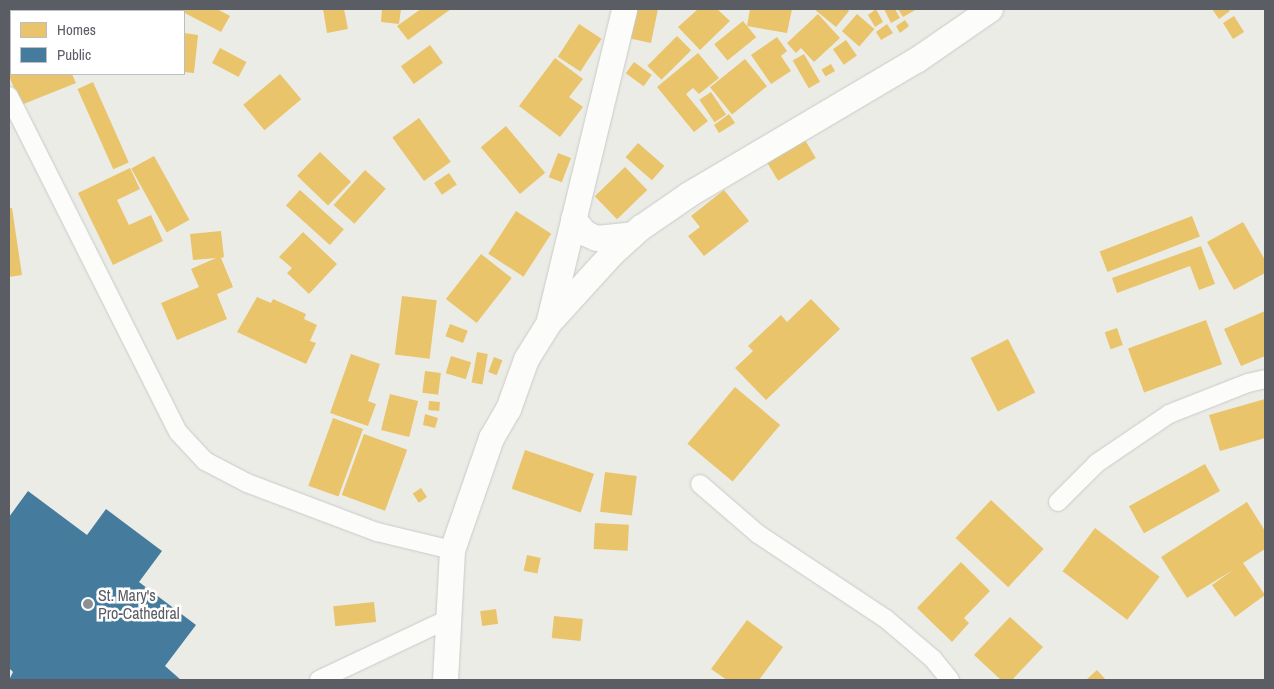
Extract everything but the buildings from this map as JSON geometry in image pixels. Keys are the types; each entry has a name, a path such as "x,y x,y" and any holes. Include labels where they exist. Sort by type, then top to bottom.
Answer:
{"street":[{"path":"549,322 624,9"},
{"path":"445,680 452,550 491,438 508,409 526,359 549,322 633,234 689,194 916,60 990,9"},
{"path":"9,96 178,432 205,461 246,483 377,532 452,550"},
{"path":"573,219 585,233 596,238 633,234"},
{"path":"1058,502 1097,463 1169,414 1248,383 1265,379"},
{"path":"700,484 758,534 886,619 933,660 950,680"},
{"path":"319,680 448,619"}],"place":[{"name":"St. Mary's Pro-Cathedral","path":"88,604"}]}
